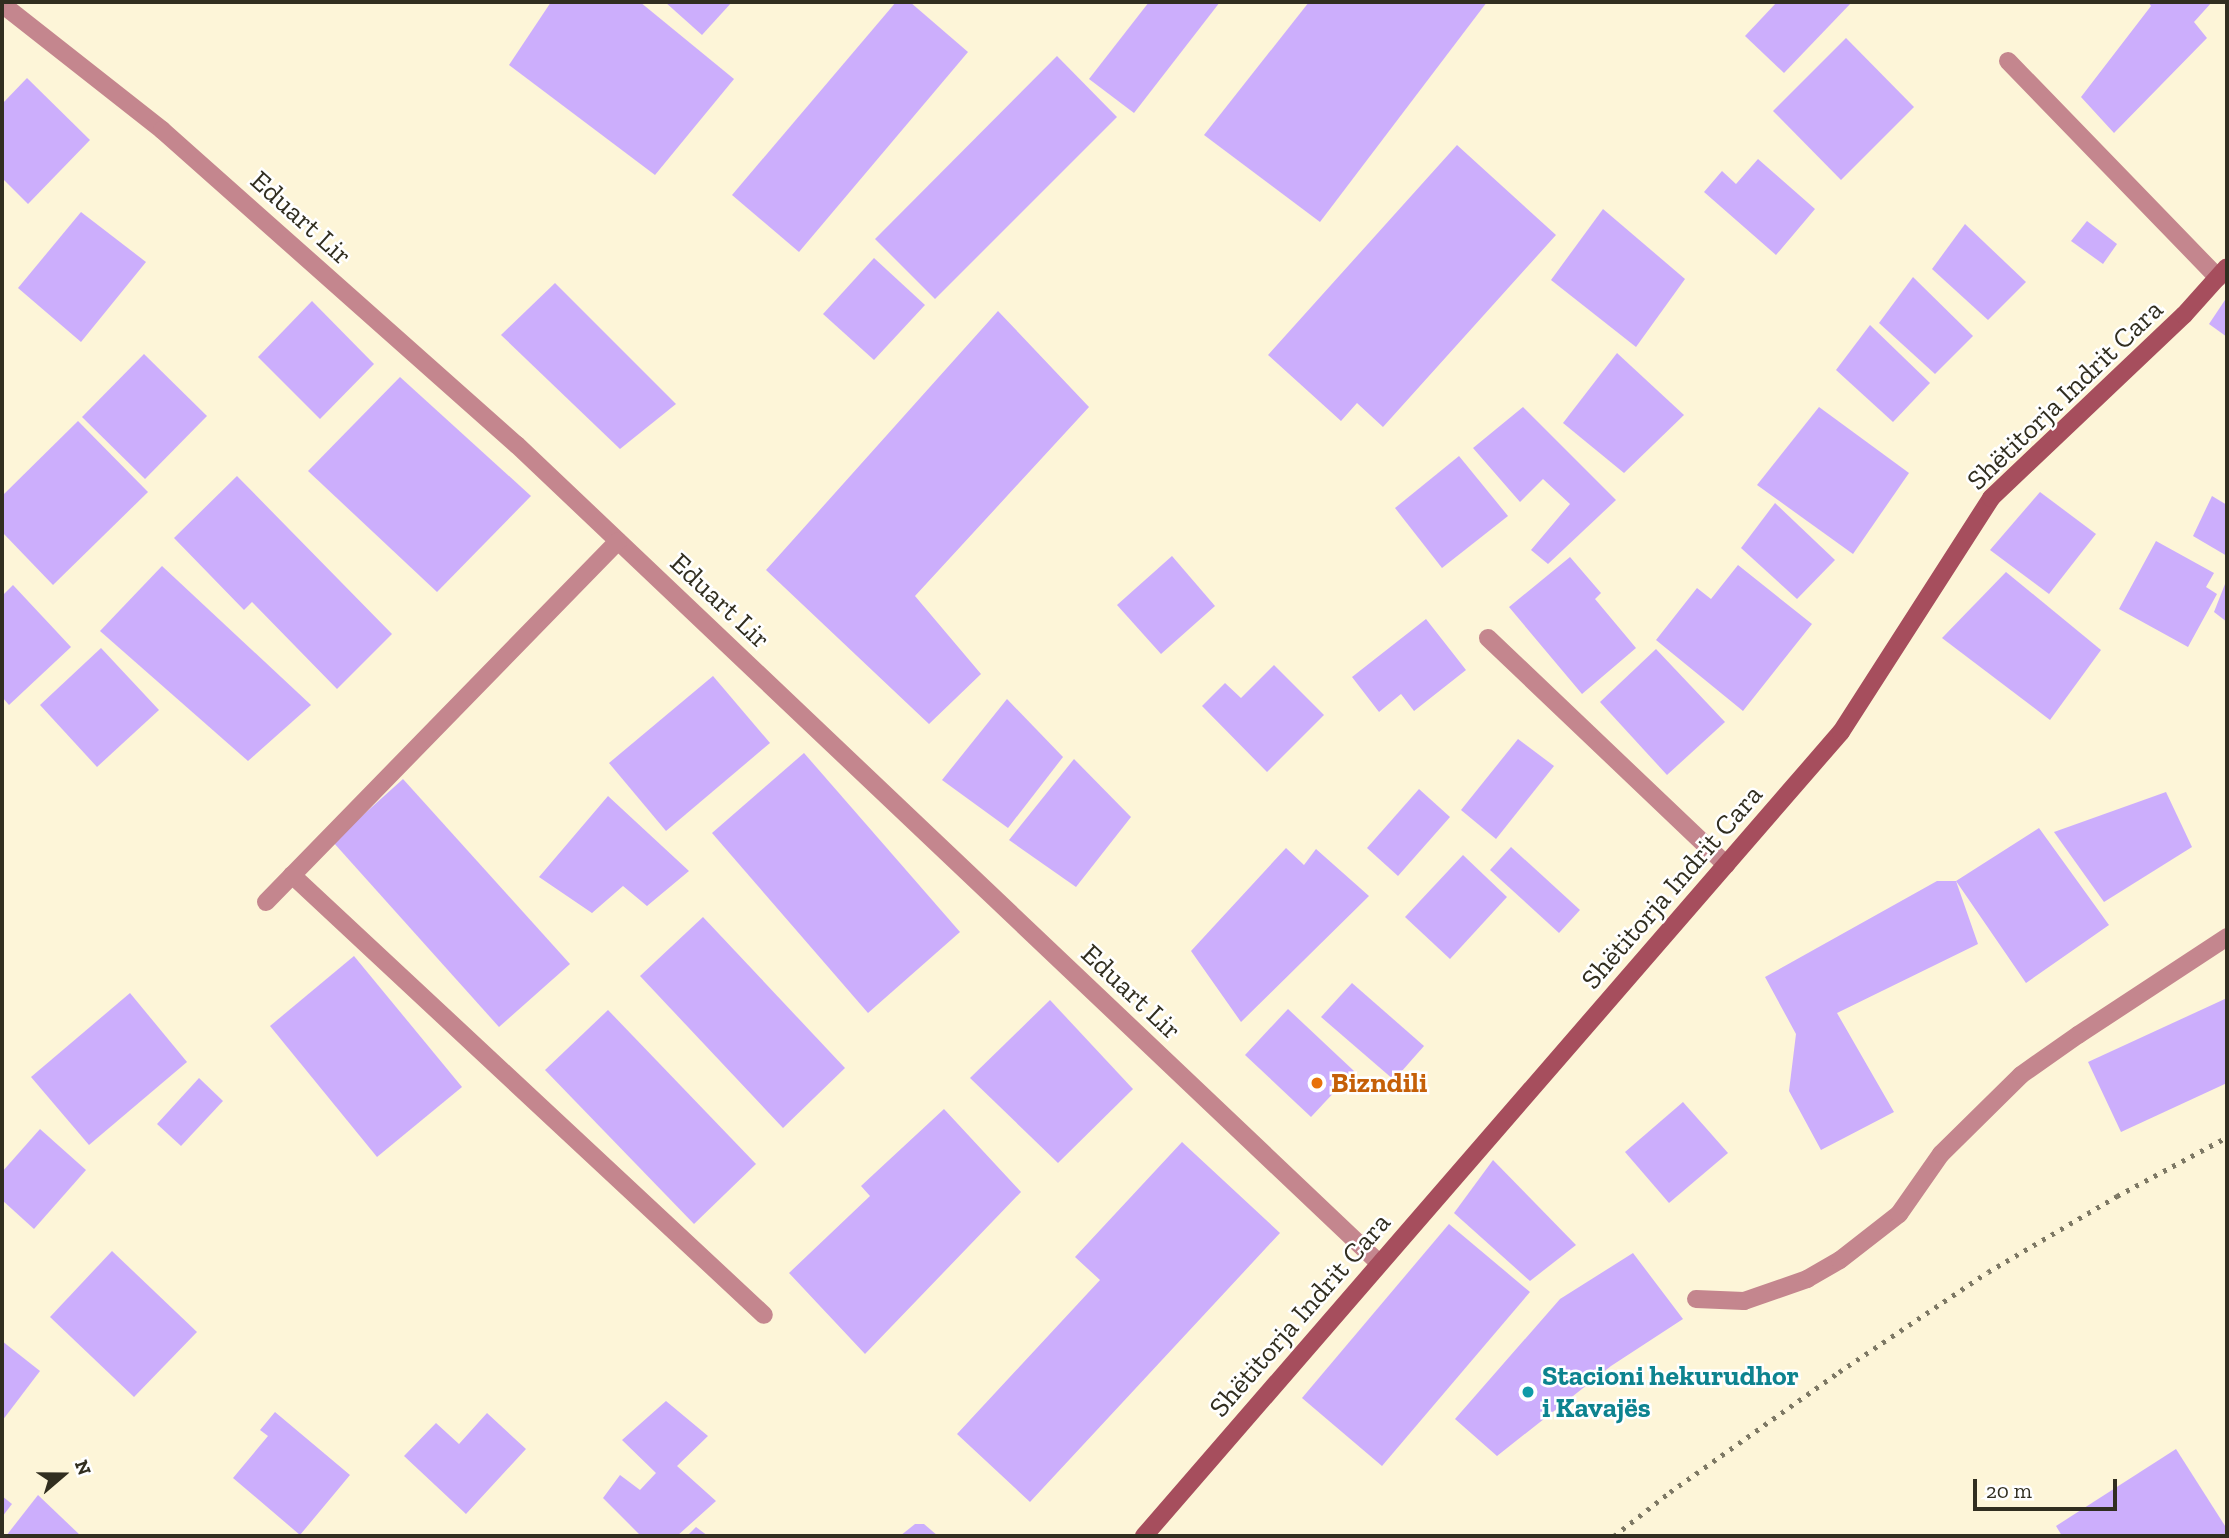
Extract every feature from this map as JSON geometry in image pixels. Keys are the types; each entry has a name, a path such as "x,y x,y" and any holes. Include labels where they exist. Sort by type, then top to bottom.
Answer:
{"main road":[{"name":"Shëtitorja Indrit Cara","path":"1144,1536 1841,733 1991,498 2184,315 2223,272"}],"street":[{"name":"Eduart Lir","path":"2,4 162,130 517,445 1379,1263"},
{"path":"2008,61 2223,272"},
{"path":"266,902 618,541"},
{"path":"1488,638 1726,865"},
{"path":"292,875 764,1315"},
{"path":"1696,1299 1744,1301 1807,1279 1840,1260 1899,1214 1941,1154 2021,1075 2227,937"}],"building":[{"path":"551,2 640,2 734,79 655,175 509,65"},
{"path":"665,2 732,2 702,35"},
{"path":"896,2 910,2 968,52 799,252 732,195"},
{"path":"1149,2 1220,2 1134,113 1089,79"},
{"path":"1309,2 1487,2 1320,222 1204,135"},
{"path":"1777,2 1852,2 1784,73 1745,36"},
{"path":"2148,2 2212,2 2194,22 2207,38 2114,133 2081,97 2151,6"},
{"path":"1846,38 1914,107 1841,180 1773,111"},
{"path":"1057,56 1117,117 935,299 875,239"},
{"path":"27,78 90,140 28,204 2,178 2,104"},
{"path":"1457,145 1556,235 1383,427 1357,403 1341,421 1268,355"},
{"path":"1758,159 1815,209 1776,255 1704,192 1722,171 1736,184"},
{"path":"1603,209 1685,279 1636,347 1551,280"},
{"path":"81,212 146,262 81,342 18,288"},
{"path":"2087,221 2117,244 2103,264 2071,241"},
{"path":"1965,224 2026,282 1988,320 1932,269"},
{"path":"874,258 925,305 874,360 823,314"},
{"path":"1913,277 1973,336 1935,374 1879,323"},
{"path":"555,283 676,404 620,449 501,335"},
{"path":"2227,297 2227,337 2209,324"},
{"path":"312,301 374,364 320,419 258,357"},
{"path":"998,311 1089,407 915,596 981,674 929,724 766,570"},
{"path":"1870,325 1930,383 1893,422 1836,370"},
{"path":"1617,353 1684,415 1624,473 1563,423"},
{"path":"144,354 207,416 145,479 82,417"},
{"path":"400,377 531,496 437,592 308,471"},
{"path":"1523,407 1616,500 1548,564 1531,550 1570,504 1543,479 1520,502 1473,448"},
{"path":"1819,407 1909,473 1853,554 1757,485"},
{"path":"78,421 148,492 53,585 2,532 2,496"},
{"path":"1459,456 1508,516 1442,568 1395,508"},
{"path":"237,476 392,634 337,689 252,602 244,610 174,538"},
{"path":"2040,492 2096,534 2049,594 1990,550"},
{"path":"2212,496 2227,505 2227,556 2193,536"},
{"path":"1775,503 1835,560 1797,599 1741,548"},
{"path":"2156,541 2214,573 2206,587 2217,594 2188,647 2119,609"},
{"path":"1172,556 1215,606 1161,654 1117,605"},
{"path":"1570,557 1601,593 1595,599 1636,648 1582,694 1509,607"},
{"path":"1738,565 1812,624 1743,711 1656,640 1697,588 1711,599"},
{"path":"162,566 311,705 248,761 100,631"},
{"path":"2006,572 2101,650 2050,720 1942,638"},
{"path":"2227,579 2227,622 2214,612"},
{"path":"13,585 71,647 9,705 2,697 2,596"},
{"path":"1426,619 1466,670 1414,711 1401,694 1379,712 1352,677"},
{"path":"101,648 159,710 97,767 40,705"},
{"path":"1656,649 1725,722 1667,775 1600,702"},
{"path":"1274,665 1324,715 1267,772 1202,706 1225,683 1241,698"},
{"path":"713,676 770,743 666,831 609,763"},
{"path":"1007,699 1063,757 1008,828 942,780"},
{"path":"1518,739 1554,766 1496,839 1461,810"},
{"path":"804,753 960,932 868,1013 712,833"},
{"path":"1074,759 1131,817 1076,887 1009,840"},
{"path":"403,779 570,964 499,1027 333,842"},
{"path":"1419,789 1450,817 1398,876 1367,848"},
{"path":"2166,792 2192,847 2104,902 2054,832"},
{"path":"608,796 689,871 647,906 623,886 592,913 539,877"},
{"path":"2039,828 2109,925 2026,983 1956,881"},
{"path":"1511,847 1580,910 1559,933 1490,870"},
{"path":"1286,848 1304,865 1316,849 1369,896 1241,1022 1191,951"},
{"path":"1463,855 1507,897 1450,959 1405,917"},
{"path":"1937,881 1956,881 1978,944 1837,1013 1894,1112 1821,1150 1789,1091 1796,1034 1765,977"},
{"path":"703,917 845,1068 783,1128 640,976"},
{"path":"354,956 462,1087 377,1157 270,1026"},
{"path":"1352,983 1424,1046 1394,1080 1321,1017"},
{"path":"130,993 187,1062 89,1145 31,1077"},
{"path":"2227,998 2227,1083 2121,1132 2088,1062"},
{"path":"1050,1000 1133,1089 1058,1163 970,1078"},
{"path":"1288,1009 1354,1071 1311,1117 1245,1055"},
{"path":"608,1010 756,1164 694,1224 545,1070"},
{"path":"199,1078 223,1101 181,1146 157,1124"},
{"path":"1683,1102 1728,1153 1669,1203 1625,1152"},
{"path":"944,1109 1021,1192 865,1354 789,1273 870,1196 861,1186"},
{"path":"40,1129 86,1170 34,1229 2,1200 2,1172"},
{"path":"1182,1142 1280,1233 1030,1502 957,1434 1100,1280 1075,1257"},
{"path":"1493,1160 1576,1245 1530,1281 1454,1213"},
{"path":"1449,1224 1530,1292 1382,1466 1302,1398"},
{"path":"112,1251 197,1332 134,1397 50,1317"},
{"path":"1633,1253 1683,1319 1611,1366 1497,1456 1455,1419 1560,1299"},
{"path":"2,1341 40,1371 2,1421"},
{"path":"666,1401 708,1436 677,1466 716,1501 677,1536 641,1536 603,1498 620,1475 640,1490 656,1473 622,1440"},
{"path":"275,1412 350,1475 300,1535 233,1478 268,1436 260,1430"},
{"path":"487,1413 526,1449 466,1514 404,1456 436,1423 459,1444"},
{"path":"2176,1449 2227,1529 2227,1536 2062,1536 2056,1526"},
{"path":"38,1495 81,1536 6,1536"},
{"path":"2,1496 12,1504 2,1517"},
{"path":"915,1524 924,1524 938,1536 900,1536"},
{"path":"696,1527 708,1536 687,1536"}],"railway":[{"path":"1614,1536 1670,1492 1839,1372 1988,1272 2117,1196 2227,1137"}],"place":[{"name":"Bizndili","path":"1317,1083"},
{"name":"Stacioni hekurudhor i Kavajës","path":"1528,1392"}]}
